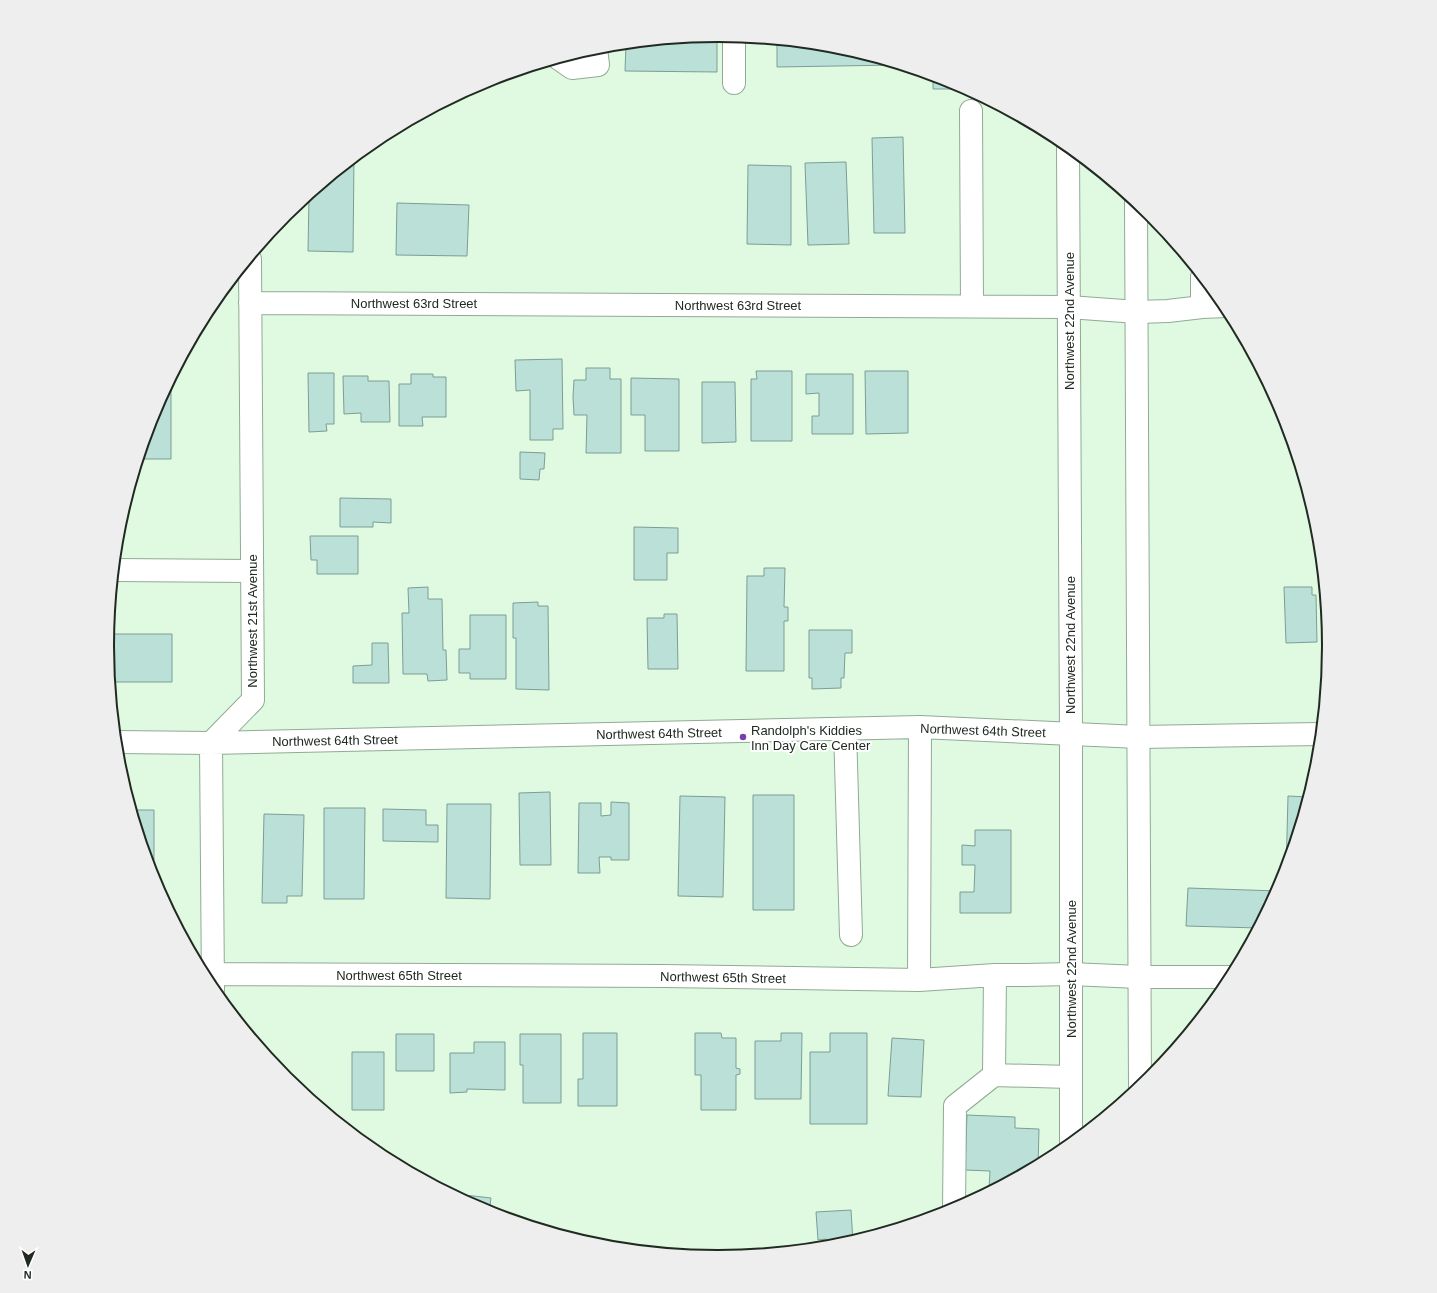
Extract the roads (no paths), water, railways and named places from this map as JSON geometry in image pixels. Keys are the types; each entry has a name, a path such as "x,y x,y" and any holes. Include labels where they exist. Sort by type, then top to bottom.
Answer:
{"street":[{"path":"734,42 734,84"},
{"path":"564,63 572,68 598,65 597,55"},
{"path":"971,111 972,306"},
{"name":"Northwest 22nd Avenue","path":"1068,154 1071,734 1071,1137"},
{"path":"1136,210 1140,1080"},
{"name":"Northwest 21st Avenue","path":"211,743 253,700 250,265"},
{"path":"1202,285 1202,306"},
{"name":"Northwest 63rd Street","path":"250,303 1069,306 1137,312 1168,311 1202,306 1217,306"},
{"path":"119,570 252,571"},
{"path":"919,980 920,727"},
{"name":"Northwest 64th Street","path":"122,742 211,743 920,727 1139,737 1316,734"},
{"path":"845,729 851,935"},
{"path":"211,743 213,977"},
{"name":"Northwest 65th Street","path":"216,982 664,976 919,980 995,975 1071,974 1139,977 1224,977"},
{"path":"994,1075 995,975"},
{"path":"954,1203 955,1106 994,1075 1070,1077"}],"place":[{"name":"Randolph's Kiddies Inn Day Care Center","path":"743,737"}]}
